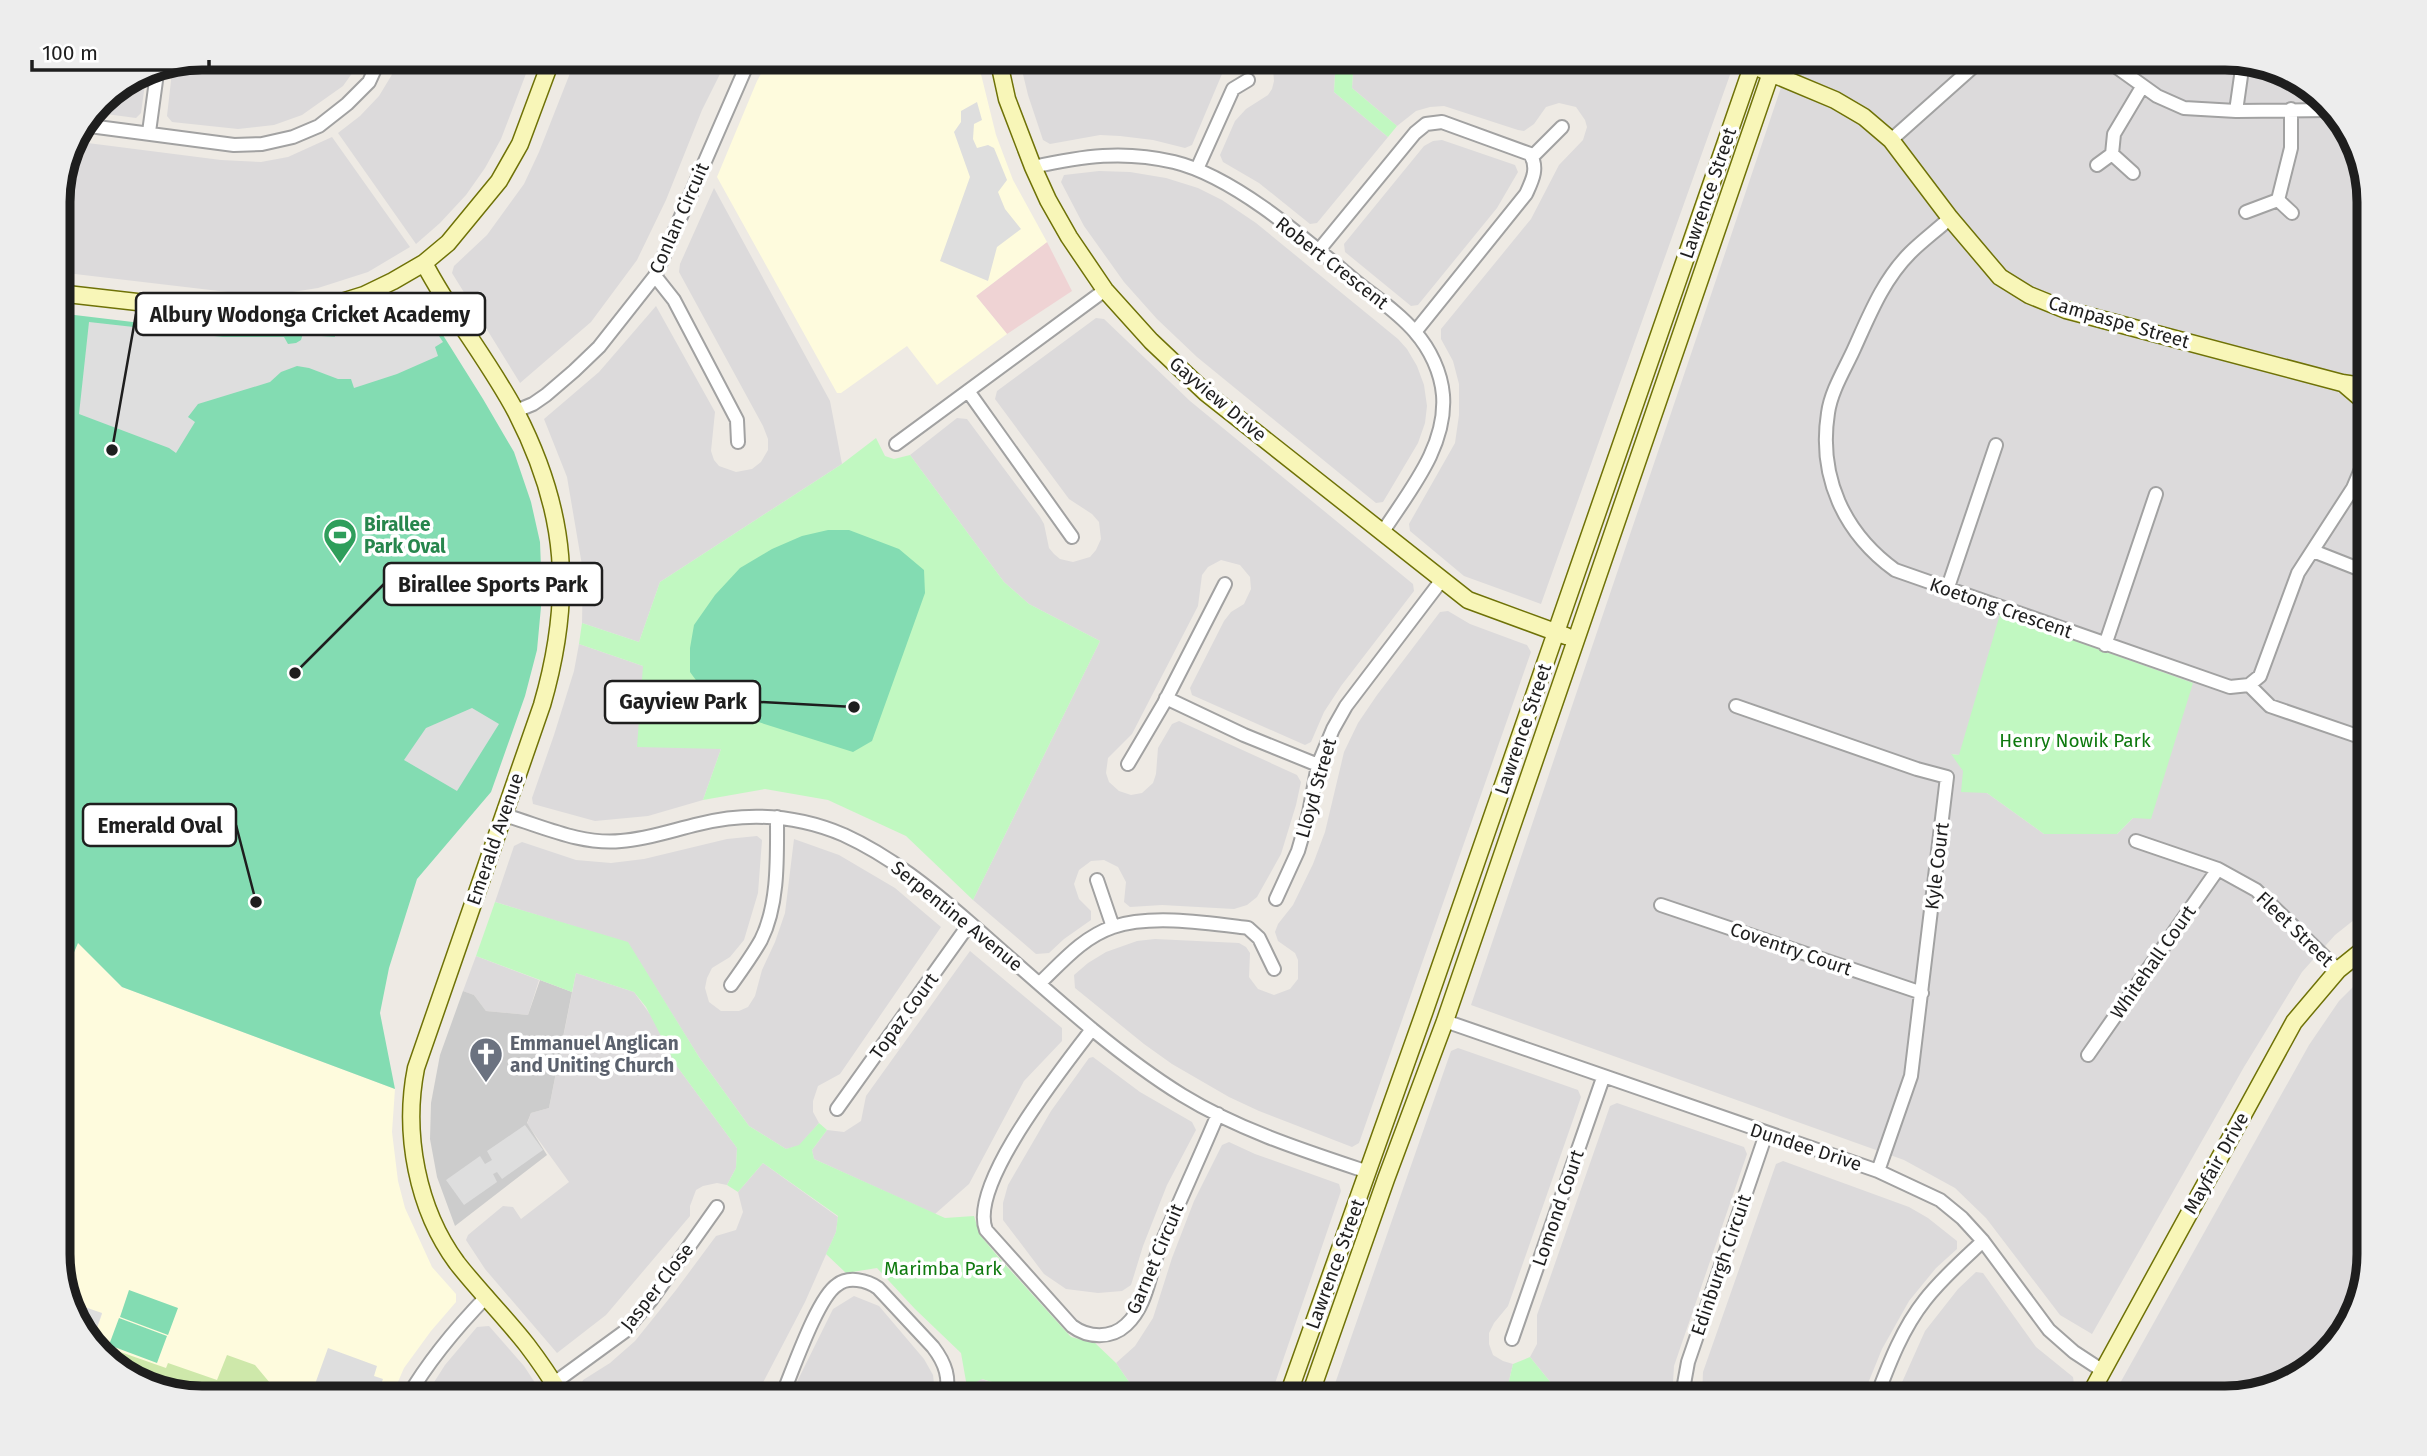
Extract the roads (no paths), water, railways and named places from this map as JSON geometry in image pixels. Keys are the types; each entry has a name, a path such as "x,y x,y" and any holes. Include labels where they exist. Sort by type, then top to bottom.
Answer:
{"street":[{"path":"94,126 234,145 262,144 293,137 320,126 369,82 374,70"},
{"path":"70,294 260,316 307,310 364,295 424,264 467,223 510,164 547,70"},
{"name":"Conlan Circuit","path":"516,411 533,404 575,371 599,347 655,276 745,70"},
{"name":"Gayview Drive","path":"1001,70 1007,99 1033,167 1069,237 1105,290 1151,341 1206,393 1440,581 1468,600 1575,639"},
{"name":"Lawrence Street","path":"1291,1386 1424,1013 1751,70"},
{"name":"Lawrence Street","path":"1313,1386 1445,1021 1772,70"},
{"name":"Campaspe Street","path":"1783,70 1864,117 1891,140 1950,218 2000,277 2029,295 2066,310 2342,383 2357,391"},
{"path":"1891,140 1970,70"},
{"path":"2120,70 2168,103 2184,108 2236,111 2319,110"},
{"path":"2236,111 2242,71"},
{"path":"149,132 156,78"},
{"path":"1197,169 1233,89 1248,80"},
{"path":"2097,165 2112,154 2114,134 2142,87"},
{"path":"2278,200 2291,148 2291,109"},
{"path":"1319,250 1415,133 1426,124 1442,122 1525,152 1532,157 1535,169 1526,194 1415,332"},
{"path":"1532,157 1562,127"},
{"name":"Robert Crescent","path":"1033,167 1083,156 1117,154 1147,157 1197,169 1240,192 1319,250 1415,332 1431,355 1439,376 1443,394 1443,418 1429,458 1382,533"},
{"path":"2112,154 2133,173"},
{"path":"2246,212 2278,200"},
{"path":"2278,200 2292,213"},
{"name":"Koetong Crescent","path":"1950,218 1909,254 1889,279 1837,385 1828,411 1827,466 1845,518 1861,541 1895,570 2230,687 2249,685"},
{"name":"Emerald Avenue","path":"424,264 516,411 538,460 550,498 559,543 562,588 554,666 420,1054 412,1112 418,1171 433,1220 457,1262 528,1346 556,1386"},
{"path":"655,276 674,300 737,420 738,442"},
{"path":"896,444 1105,290"},
{"path":"968,391 1072,537"},
{"path":"1947,590 1996,445"},
{"path":"2357,478 2298,573 2260,676 2249,685 2270,706 2357,736"},
{"path":"2105,645 2156,494"},
{"path":"2313,551 2357,568"},
{"name":"Lloyd Street","path":"1276,899 1298,851 1310,814 1318,765 1333,729 1346,706 1440,581"},
{"path":"1128,764 1145,738 1225,584"},
{"path":"1166,698 1244,735 1318,765"},
{"name":"Kyle Court","path":"1735,706 1947,777 1911,1076 1878,1171"},
{"name":"Serpentine Avenue","path":"504,815 570,836 620,842 734,817 777,817 833,831 877,853 929,888 1092,1029 1150,1074 1184,1096 1269,1137 1368,1172"},
{"path":"731,985 761,939 766,926 774,893 777,817"},
{"name":"Fleet Street","path":"2136,841 2218,869 2256,890 2338,970"},
{"name":"Whitehall Court","path":"2088,1055 2218,869"},
{"path":"1097,880 1113,927"},
{"name":"Coventry Court","path":"1661,905 1922,993"},
{"path":"1040,983 1075,949 1113,927 1153,921 1248,928 1259,938 1274,970"},
{"name":"Topaz Court","path":"837,1109 970,923"},
{"name":"Mayfair Drive","path":"2095,1386 2294,1022 2338,970 2357,955"},
{"path":"1424,1013 1445,1021"},
{"name":"Dundee Drive","path":"1445,1021 1603,1078 1878,1171 1940,1200 1983,1241 2060,1342 2103,1371"},
{"name":"Garnet Circuit","path":"1092,1029 1030,1114 1006,1154 988,1188 982,1221 986,1230 1080,1332 1100,1336 1108,1334 1118,1331 1133,1317 1148,1286 1158,1251 1218,1114"},
{"name":"Lomond Court","path":"1512,1339 1603,1078"},
{"name":"Edinburgh Circuit","path":"1684,1386 1688,1362 1766,1134"},
{"path":"1368,1172 1386,1179"},
{"name":"Jasper Close","path":"554,1383 624,1332 651,1300 717,1207"},
{"path":"1880,1386 1907,1326 1926,1298 1983,1241"},
{"path":"786,1386 824,1298 838,1284 850,1280 878,1288 933,1348 940,1356 947,1373 946,1386"},
{"path":"414,1386 453,1332 487,1296"}],"place":[{"name":"Albury Wodonga Cricket Academy","path":"112,450"},
{"name":"Birallee Park Oval","path":"340,565"},
{"name":"Birallee Sports Park","path":"295,673"},
{"name":"Gayview Park","path":"854,707"},
{"name":"Emerald Oval","path":"256,902"},
{"name":"Emmanuel Anglican and Uniting Church","path":"486,1084"}],"park label":[{"name":"Henry Nowik Park","path":"2075,740"},
{"name":"Marimba Park","path":"943,1268"}]}
